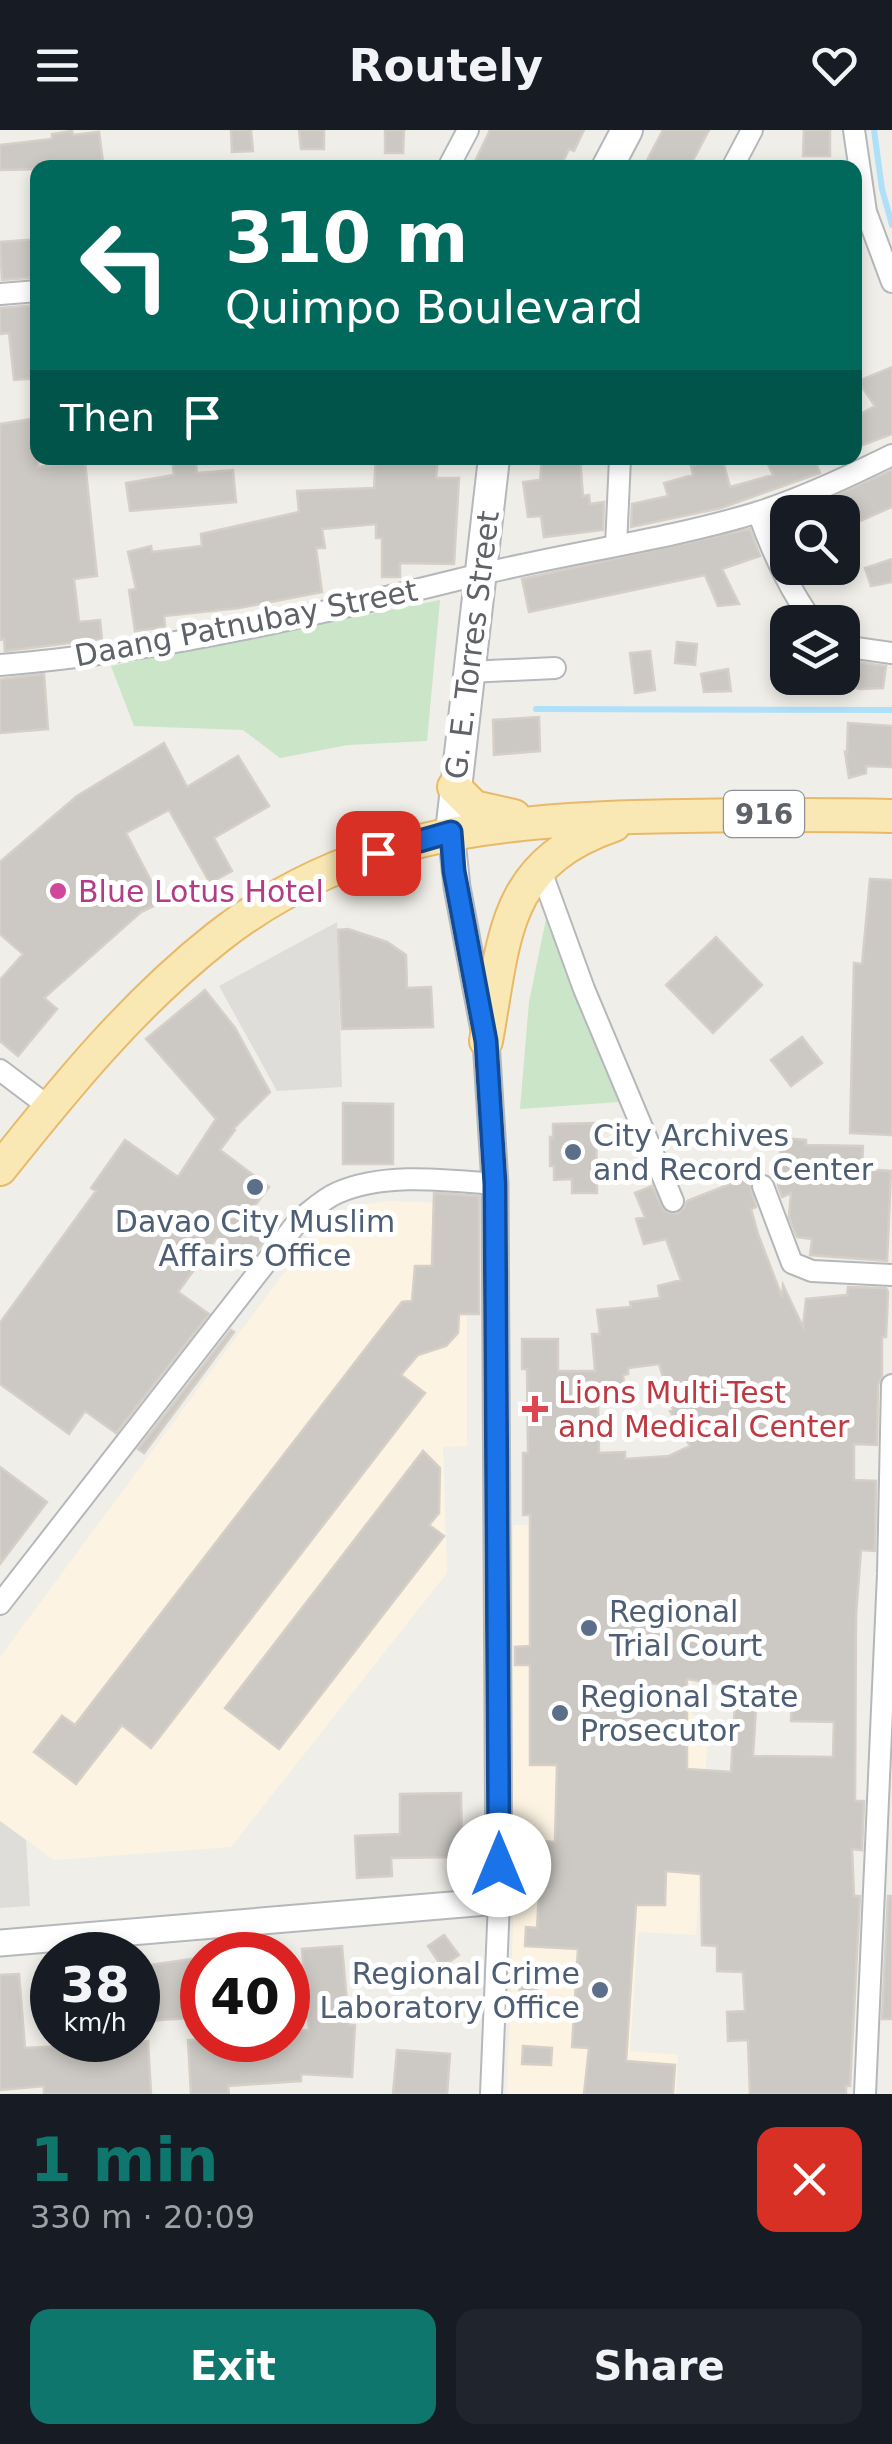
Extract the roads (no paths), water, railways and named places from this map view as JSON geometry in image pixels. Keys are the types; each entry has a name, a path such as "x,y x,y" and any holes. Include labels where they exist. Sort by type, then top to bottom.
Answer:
{"main road":[{"path":"611,160 627,130"},
{"name":"G. E. Torres Street","path":"451,832 493,465"},
{"path":"454,787 466,801 484,811 549,820"},
{"name":"916","path":"0,1169 132,1012 240,922 345,866 451,832 549,820 735,814 892,816"},
{"path":"486,1041 510,921 520,897 552,856 581,838 636,817"}],"street":[{"path":"452,160 468,130"},
{"path":"736,160 752,130"},
{"path":"854,130 858,160"},
{"path":"862,185 866,212 892,282"},
{"path":"0,294 30,292"},
{"name":"Daang Patnubay Street","path":"0,665 129,651 378,601 481,574 616,546 758,512 892,456"},
{"path":"616,546 620,465"},
{"path":"758,512 788,584 801,605"},
{"path":"860,649 892,653"},
{"path":"468,672 555,668"},
{"path":"451,832 454,871 486,1041 495,1184 499,1901 491,2094"},
{"path":"540,868 584,989 673,1202"},
{"path":"0,1070 49,1107"},
{"path":"0,1604 298,1220 337,1193 358,1186 446,1180 495,1184"},
{"path":"762,1186 792,1262 812,1272 892,1275"},
{"path":"866,2094 892,1385"},
{"path":"0,1942 499,1901"}],"waterway":[{"path":"874,130 882,189 892,225"},
{"path":"536,709 892,710"}],"place":[{"name":"Blue Lotus Hotel","path":"58,891"},
{"name":"City Archives and Record Center","path":"573,1152"},
{"name":"Davao City Muslim Affairs Office","path":"255,1187"},
{"name":"Lions Multi-Test and Medical Center","path":"535,1409"},
{"name":"Regional Trial Court","path":"589,1628"},
{"name":"Regional State Prosecutor","path":"560,1713"},
{"name":"Regional Crime Laboratory Office","path":"600,1990"}]}
